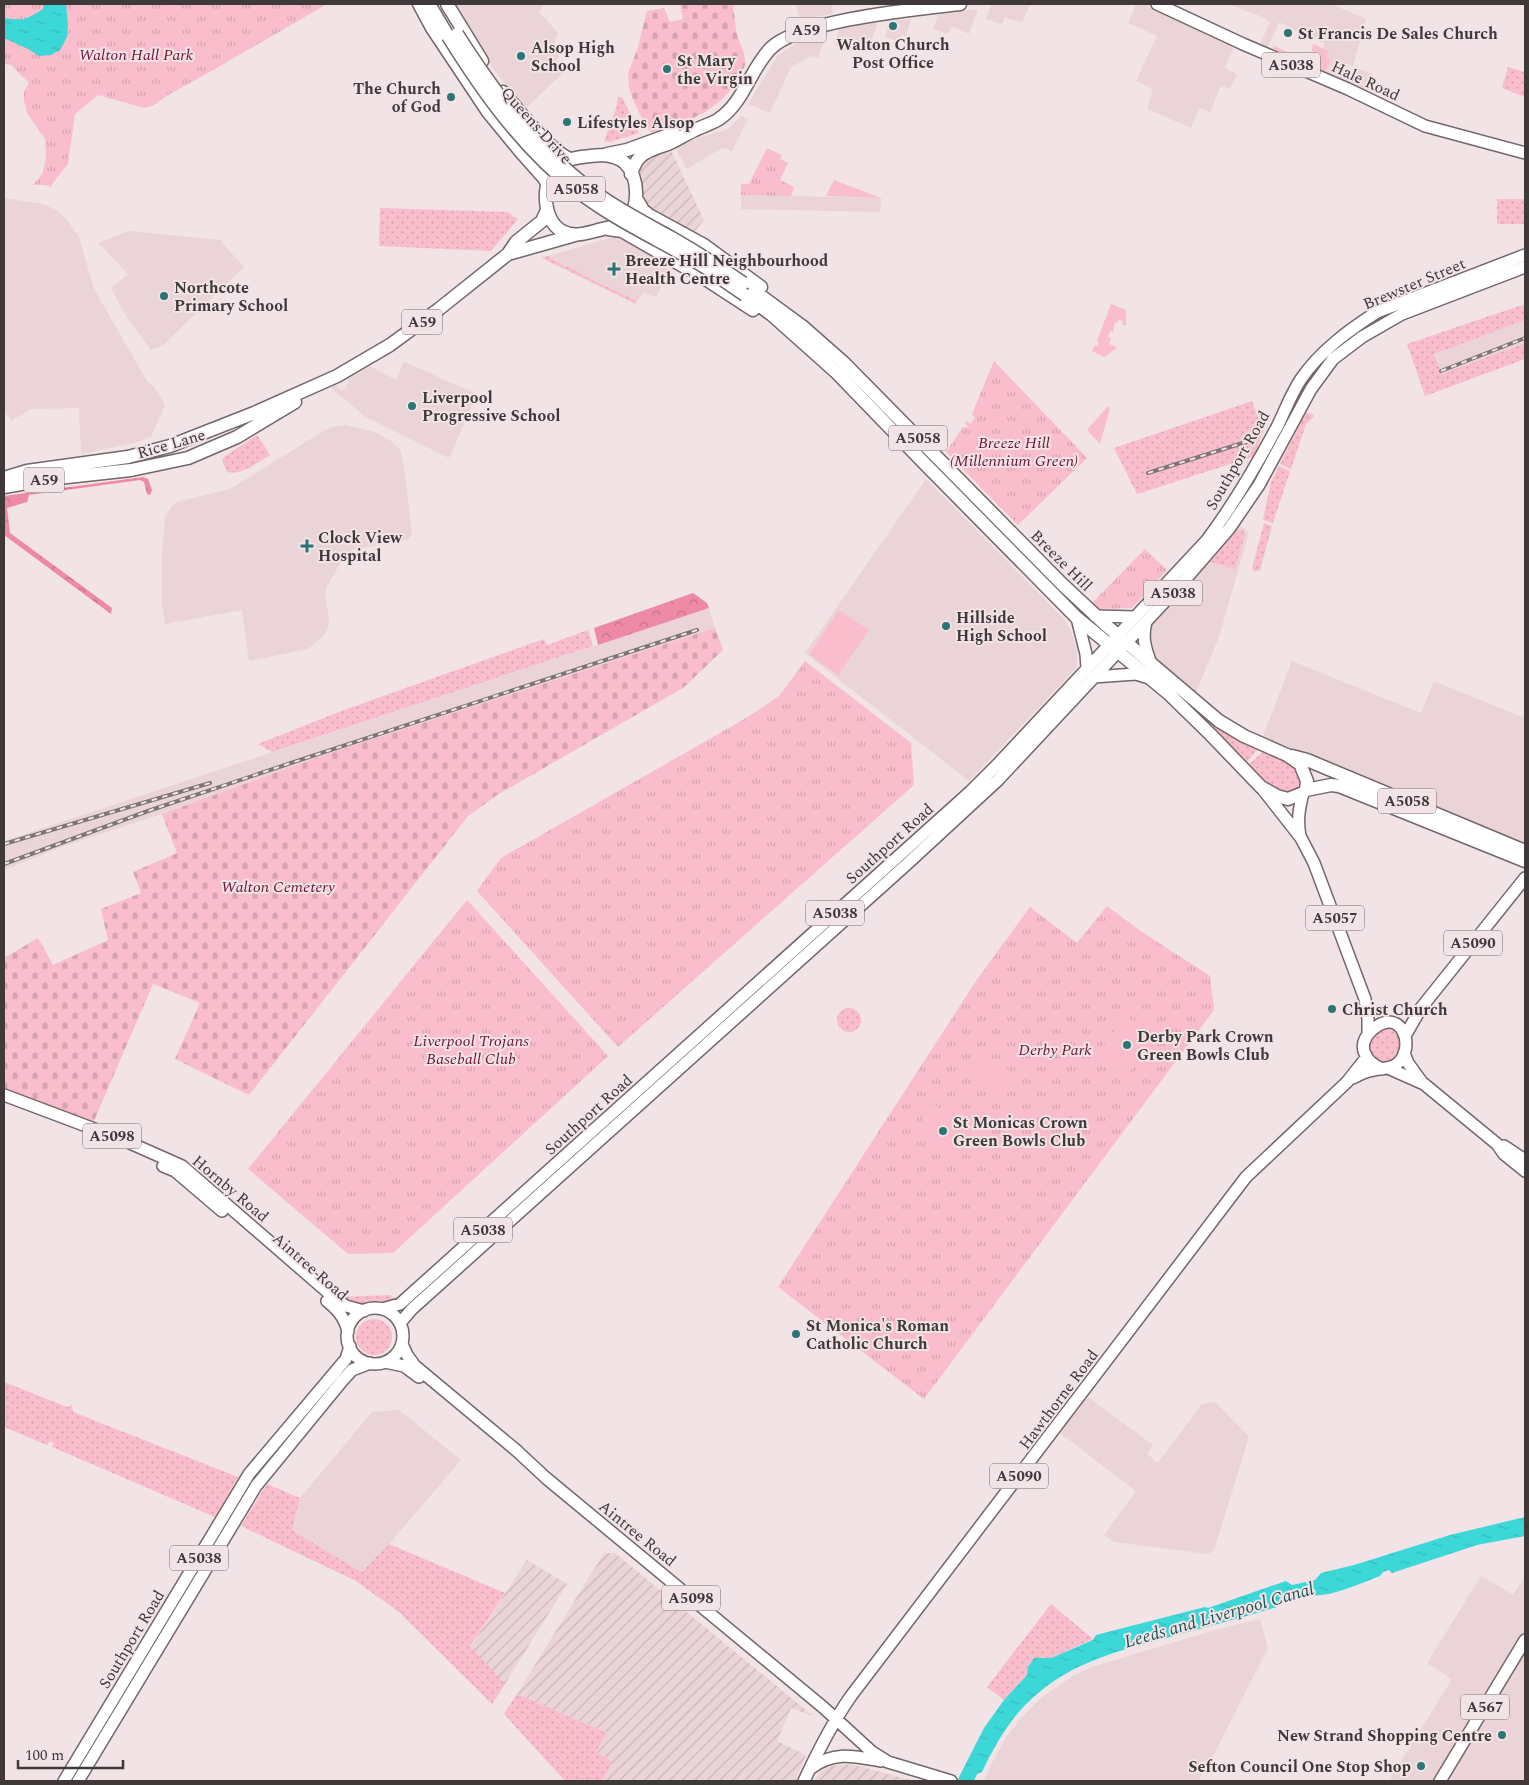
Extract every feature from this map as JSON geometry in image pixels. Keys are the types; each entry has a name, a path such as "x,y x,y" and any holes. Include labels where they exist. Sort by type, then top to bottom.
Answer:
{"highway":[{"path":"419,4 460,72 488,112 548,185"},
{"name":"Queens Drive","path":"429,4 453,35"},
{"name":"Queens Drive","path":"438,4 478,82 536,154 566,182 616,217 746,290 802,326"},
{"path":"447,4 465,35 504,93 544,139 562,155 570,159"},
{"name":"A59","path":"631,174 641,157 719,118 736,104 760,61 771,48 783,39 798,32 837,22 960,4"},
{"name":"A59","path":"570,159 627,150 668,135 694,130"},
{"path":"520,151 532,142 544,139"},
{"path":"604,155 624,162 631,174 636,198 643,210 704,245 773,296 802,326"},
{"path":"570,159 556,166 550,175 547,210 552,222 558,229 567,234 575,235"},
{"name":"A59","path":"575,235 624,222 633,210 636,198"},
{"name":"Rice Lane","path":"4,478 26,471 128,457 170,446 254,413 352,369 412,330 508,254 516,242 542,221 547,210"},
{"path":"604,228 622,231 704,278 784,332 799,339"},
{"name":"Rice Lane","path":"508,254 575,235"},
{"name":"Queens Drive","path":"746,290 799,339"},
{"name":"Breeze Hill","path":"799,339 848,383 1077,618 1151,678 1211,734 1261,787 1277,796 1288,798 1305,791 1307,781 1300,764 1287,755 1244,736 1219,720 1095,616 844,362 802,326"},
{"name":"Rice Lane","path":"4,487 48,479 131,470 188,458 237,437 329,380"},
{"name":"A5058","path":"1287,755 1307,760 1525,851"},
{"name":"A5058","path":"1305,791 1320,786 1338,786 1525,861"}],"main road":[{"name":"Hale Road","path":"1158,4 1243,44 1355,92 1425,126 1525,153"},
{"name":"Brewster Street","path":"1322,353 1359,324 1378,312 1525,255"},
{"name":"Brewster Street","path":"1333,359 1362,337 1402,314 1525,267"},
{"name":"Southport Road","path":"400,1324 412,1308 998,780 1090,673 1122,639 1135,617 1191,558 1226,514 1253,471 1300,380 1322,353"},
{"name":"Southport Road","path":"1122,639 1147,621 1216,546 1229,529 1259,485 1311,389 1333,359"},
{"path":"1095,616 1135,617"},
{"path":"1077,618 1090,673 1136,674 1151,678"},
{"path":"1147,621 1144,642 1150,661"},
{"name":"Southport Road","path":"382,1309 400,1304 964,797 1051,708 1090,673"},
{"name":"Breeze Hill","path":"1261,787 1300,838 1321,880 1365,1000 1368,1034"},
{"name":"Breeze Hill","path":"1300,838 1298,816 1305,791"},
{"name":"A5090","path":"1385,1068 1396,1065 1404,1053 1405,1036 1421,1008 1525,878"},
{"name":"Breeze Hill","path":"1365,1000 1376,1013 1392,1022"},
{"name":"A5090","path":"1368,1034 1378,1025 1406,1019 1421,1008"},
{"path":"1392,1022 1402,1028 1405,1036"},
{"path":"1368,1034 1363,1046 1366,1058 1372,1063 1411,1077 1424,1084 1497,1144 1504,1154 1525,1171"},
{"path":"1404,1053 1411,1068 1424,1084"},
{"name":"Hawthorne Road","path":"804,1781 835,1719 1246,1177 1347,1082 1366,1058"},
{"name":"Hawthorne Road","path":"1347,1082 1363,1073 1385,1068"},
{"name":"Hornby Road","path":"4,1095 121,1140 182,1166 338,1301 346,1306 364,1311"},
{"name":"Hornby Road","path":"4,1104 119,1146 175,1171"},
{"path":"1497,1144 1508,1148 1525,1160"},
{"name":"Aintree Road","path":"175,1171 340,1312 345,1320 348,1331"},
{"name":"A5038","path":"364,1311 375,1308 382,1309"},
{"path":"382,1309 394,1315 403,1332 402,1344 397,1354 385,1362"},
{"path":"364,1311 353,1319 348,1331 350,1346 359,1358 370,1363"},
{"name":"Aintree Road","path":"402,1344 415,1366 517,1451 535,1469 835,1719"},
{"name":"Southport Road","path":"64,1781 249,1474 346,1359 350,1346"},
{"name":"A5038","path":"370,1363 385,1362"},
{"name":"Aintree Road","path":"385,1362 404,1366 412,1371 512,1456 535,1469"},
{"name":"Southport Road","path":"78,1781 256,1486 278,1457 352,1370 370,1363"},
{"name":"A567","path":"1440,1781 1525,1640"},
{"name":"A5098","path":"835,1719 872,1752 893,1764"},
{"name":"A5098","path":"810,1769 821,1761 839,1756 852,1756 893,1764 951,1781"}],"shaded area":[{"name":"Alsop High School","path":"452,4 544,4 539,12 558,33 552,51 559,54 555,64 564,72 525,109 486,59"},
{"path":"796,4 831,4 833,13 800,21"},
{"path":"1030,4 1022,23 1005,17 1002,24 986,19 991,5"},
{"path":"1136,4 1142,4 1234,46 1225,68 1237,74 1230,89 1221,85 1210,112 1199,108 1191,128 1147,109 1153,89 1136,81 1157,36 1128,23"},
{"path":"1227,4 1331,4 1366,19 1353,66 1348,64 1341,80 1325,72 1331,60 1326,58 1329,51 1323,48 1325,44 1279,22 1268,47 1261,43 1270,22 1260,16"},
{"path":"978,10 969,34 952,26 948,34 933,29 938,15"},
{"path":"911,19 906,36 901,35 898,42 885,37 890,21"},
{"path":"875,23 877,26 868,48 852,42 849,50 835,45 839,29"},
{"path":"827,32 818,58 810,56 792,67 789,71 770,113 748,104 778,55 801,41"},
{"path":"1359,69 1373,74 1367,92 1352,85"},
{"path":"741,116 748,119 732,151 722,148 687,169 677,149 681,143 729,128"},
{"path":"668,144 704,220 695,231 688,233 643,210 633,169"},
{"path":"741,195 881,198 880,212 741,209"},
{"path":"4,198 43,204 56,210 67,220 79,237 94,289 147,381 154,387 165,405 151,437 134,443 81,454 79,408 31,409 11,421 4,408"},
{"name":"Northcote Primary School","path":"129,231 220,240 244,267 163,345 151,350 126,316 111,288 128,274 98,243"},
{"name":"Breeze Hill Neighbourhood Health Centre","path":"616,236 664,263 668,272 657,296 645,292 635,304 542,258"},
{"path":"1525,320 1525,343 1442,375 1434,353"},
{"name":"Liverpool Progressive School","path":"404,362 477,394 449,458 366,417 331,388 335,385 342,391 349,383 347,380 370,366 396,380"},
{"name":"Clock View Hospital","path":"346,425 375,432 391,441 400,450 404,466 412,534 410,539 352,550 346,554 325,592 329,621 327,630 322,637 308,649 249,661 242,610 165,624 162,603 162,553 165,518 176,502 230,489 322,432 332,427"},
{"name":"Hillside High School","path":"926,479 1064,619 1072,634 1077,650 1077,667 969,781 805,653"},
{"path":"1239,526 1247,530 1248,536 1219,637 1195,695 1154,659 1147,628"},
{"path":"709,608 715,628 324,755 162,814 64,846 4,870 4,841"},
{"path":"1292,661 1421,713 1434,681 1525,718 1525,846 1263,736"},
{"path":"1088,1397 1153,1445 1147,1454 1158,1463 1202,1404 1215,1402 1249,1437 1214,1550 1208,1554 1114,1542 1104,1535 1136,1491 1060,1433"},
{"path":"399,1410 461,1460 363,1572 292,1530 300,1498 372,1412"},
{"path":"604,1553 615,1553 813,1716 791,1708 777,1741 806,1755 795,1781 602,1781 613,1763 596,1752 607,1733 517,1694"},
{"path":"527,1560 567,1584 505,1684 470,1647"},
{"path":"1481,1576 1513,1595 1525,1576 1525,1781 1389,1781 1452,1679 1427,1663"},
{"path":"1260,1619 1268,1648 1199,1781 984,1781 1007,1736 1022,1717 1041,1698 1074,1675 1095,1666 1215,1630"},
{"path":"851,1764 916,1781 814,1781 820,1772 831,1766"}],"green space":[{"name":"Walton Hall Park","path":"4,4 327,4 151,106 144,108 98,95 75,114 68,164 51,187 33,185 43,173 46,156 45,139 27,113 24,91 29,83 11,65 4,64"},
{"path":"680,4 733,4 737,35 744,53 745,65 730,90 712,108 690,120 652,133 645,125 634,102 629,87 628,74 638,47 647,11 664,8 670,22 683,19"},
{"path":"1313,44 1329,51 1326,57 1331,60 1325,72 1273,49 1274,46 1301,58 1304,54 1311,54"},
{"path":"1508,67 1525,72 1525,97 1502,88"},
{"path":"618,97 622,97 639,133 610,142 604,141 616,109"},
{"path":"767,148 782,155 780,159 788,163 780,180 794,187 791,196 741,195 741,184 749,184"},
{"path":"834,180 881,198 826,196"},
{"path":"1497,199 1525,199 1525,224 1497,224"},
{"path":"380,208 507,212 518,219 491,251 379,246"},
{"path":"547,256 637,301 635,303 542,258"},
{"path":"1111,304 1126,310 1126,326 1122,324 1123,321 1119,320 1115,323 1113,332 1110,331 1108,337 1111,338 1109,344 1117,348 1104,357 1092,351 1099,342 1097,341"},
{"path":"1525,304 1525,320 1434,354 1442,374 1525,343 1525,359 1425,396 1407,344"},
{"name":"Breeze Hill (Millennium Green)","path":"994,361 1087,458 1018,525 946,452 963,427 967,428 966,421 970,424 975,418 972,414"},
{"path":"1252,401 1263,431 1255,456 1137,494 1114,448"},
{"path":"1107,407 1110,408 1100,444 1087,430"},
{"path":"1306,412 1314,415 1314,417 1306,424 1291,469 1280,464"},
{"path":"257,435 270,455 244,470 227,472 222,460 224,457"},
{"path":"1279,466 1290,471 1273,523 1263,520 1271,482"},
{"path":"143,477 148,479 152,490 150,495 147,494 144,482 140,480 29,495 27,502 7,508 10,533 112,608 111,614 4,535 4,496"},
{"path":"1264,523 1272,526 1260,570 1254,572 1252,568"},
{"path":"1237,530 1243,530 1245,535 1235,569 1211,562"},
{"path":"1145,549 1167,570 1132,608 1098,609 1092,603"},
{"path":"693,593 707,603 709,608 598,645 594,628"},
{"path":"839,610 869,630 838,675 809,654"},
{"name":"Walton Cemetery","path":"715,628 723,650 683,688 497,795 468,816 249,1095 175,1059 200,1003 153,984 93,1123 4,1088 4,958 38,938 53,965 108,940 101,909 141,893 133,872 177,853 162,814 324,755"},
{"path":"588,630 593,646 272,752 258,744 344,710 544,639 547,645"},
{"path":"805,661 911,743 914,785 618,1047 477,891 501,858 748,717 780,695"},
{"path":"1182,698 1258,749 1246,763"},
{"path":"1264,751 1296,766 1301,784 1293,793 1277,792 1259,778 1248,765"},
{"name":"Liverpool Trojans Baseball Club","path":"467,900 608,1056 393,1253 348,1254 248,1169"},
{"name":"Derby Park","path":"1107,906 1142,932 1210,976 1214,1010 924,1399 778,1287 976,981 1030,907 1077,943"},
{"path":"849,1008 858,1011 861,1020 858,1029 849,1032 840,1029 837,1020 840,1011"},
{"name":"Derby Park Crown Green Bowls Club","path":"1126,1016 1156,1038 1127,1075 1098,1052"},
{"path":"1385,1027 1394,1029 1399,1038 1399,1047 1393,1060 1381,1063 1375,1061 1369,1044 1370,1040"},
{"path":"982,1050 1014,1074 997,1098 965,1074"},
{"name":"St Monicas Crown Green Bowls Club","path":"934,1104 971,1131 952,1157 915,1130"},
{"path":"390,1295 395,1301 369,1305 358,1305 339,1297"},
{"path":"374,1319 381,1320 387,1324 391,1330 391,1344 387,1350 381,1354 374,1355 367,1354 361,1350 357,1344 356,1337 357,1330 361,1324 367,1320"},
{"path":"4,1382 67,1407 72,1405 73,1412 238,1477 215,1517 52,1447 54,1443 50,1441 47,1445 4,1427"},
{"path":"267,1484 300,1498 292,1530 362,1572 389,1544 505,1593 470,1646 505,1684 492,1704 400,1613 356,1581 241,1526"},
{"path":"1051,1604 1093,1639 1051,1658 1034,1658 1028,1667 1027,1675 1004,1700 987,1687"},
{"path":"517,1694 607,1733 596,1752 613,1762 602,1781 565,1781 504,1714"}],"water":[{"path":"44,4 66,4 67,37 60,50 51,55 39,56 4,38 4,18 20,19 28,17 43,9"},
{"name":"Leeds and Liverpool Canal","path":"1525,1517 1525,1536 1477,1545 1392,1573 1389,1570 1383,1572 1380,1576 1335,1593 1325,1595 1310,1594 1284,1600 1277,1607 1117,1652 1082,1665 1051,1683 1027,1703 1005,1730 982,1772 977,1774 974,1781 957,1781 984,1728 1004,1700 1027,1675 1028,1667 1034,1658 1051,1658 1093,1640 1096,1635 1205,1607 1208,1608 1286,1581 1292,1585 1315,1580 1321,1573 1354,1565 1450,1535"}],"railway":[{"path":"1441,371 1525,338"},
{"path":"1148,473 1249,441"},
{"path":"4,864 148,811 697,630"},
{"path":"4,844 210,783"}],"place":[{"name":"Walton Church Post Office","path":"893,26"},
{"name":"St Francis De Sales Church","path":"1288,33"},
{"name":"Alsop High School","path":"521,56"},
{"name":"St Mary the Virgin","path":"667,69"},
{"name":"The Church of God","path":"451,97"},
{"name":"Lifestyles Alsop","path":"567,122"},
{"name":"Breeze Hill Neighbourhood Health Centre","path":"614,269"},
{"name":"Northcote Primary School","path":"164,296"},
{"name":"Liverpool Progressive School","path":"412,406"},
{"name":"Clock View Hospital","path":"307,546"},
{"name":"Hillside High School","path":"946,626"},
{"name":"Christ Church","path":"1332,1009"},
{"name":"Derby Park Crown Green Bowls Club","path":"1127,1045"},
{"name":"St Monicas Crown Green Bowls Club","path":"943,1131"},
{"name":"St Monica's Roman Catholic Church","path":"796,1334"},
{"name":"New Strand Shopping Centre","path":"1502,1735"},
{"name":"Sefton Council One Stop Shop","path":"1421,1766"}]}
